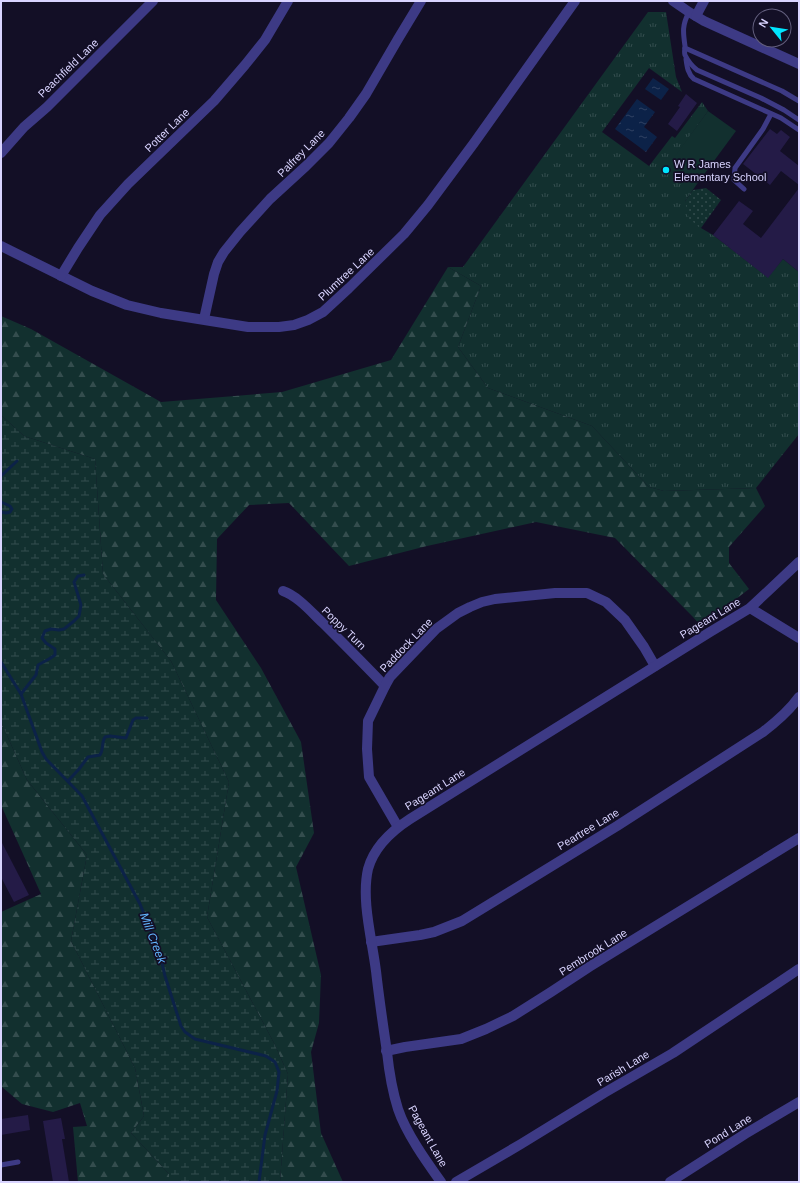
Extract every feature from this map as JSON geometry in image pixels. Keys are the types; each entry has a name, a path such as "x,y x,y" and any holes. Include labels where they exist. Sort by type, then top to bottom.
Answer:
{"street":[{"name":"Peachfield Lane","path":"1,153 24,127 153,1"},
{"name":"Potter Lane","path":"62,276 78,248 100,215 128,184 214,102 265,40 288,1"},
{"name":"Palfrey Lane","path":"204,320 214,274 218,262 224,252 270,199 329,143 349,118 366,94 421,1"},
{"name":"Plumtree Lane","path":"1,246 92,291 127,305 179,317 248,327 279,327 294,325 308,320 323,312 404,234 474,143 575,1"},
{"path":"674,1 692,14 799,64"},
{"path":"692,14 704,1"},
{"name":"Pageant Lane","path":"440,1182 403,1122 394,1094 386,1051 366,896 368,868 374,855 381,844 398,827 750,608 799,562"},
{"name":"Poppy Turn","path":"284,591 294,597 315,616 385,686"},
{"name":"Paddock Lane","path":"398,827 370,777 367,749 368,721 390,677 426,639 458,613 476,604 489,600 555,593 586,593 606,602 625,620 655,666"},
{"path":"750,608 799,638"},
{"name":"Peartree Lane","path":"371,942 434,932 462,921 617,826 763,732 792,708 799,697"},
{"name":"Pembrook Lane","path":"386,1051 461,1039 506,1020 589,967 799,838"},
{"name":"Parish Lane","path":"456,1182 672,1053 799,969"},
{"name":"Pond Lane","path":"670,1182 745,1134 799,1102"}],"lane":[{"path":"692,14 684,22 683,34 687,68 690,76 781,118 799,130"},
{"path":"685,48 782,91 799,101"},
{"path":"685,54 690,64 697,70 760,98 784,110 799,120"},
{"path":"744,190 734,180 735,168 763,129 771,114"},
{"path":"1,1165 18,1162"}],"green space":[{"name":"W R James Elementary School","path":"648,12 666,12 676,77 682,92 649,68 602,132 649,166 672,136 675,138 702,102 708,111 670,164 697,184 685,201 701,228 713,235 768,277 783,259 799,272 799,434 756,488 664,491 649,487 592,426 488,388 458,347 481,286 448,267 463,267"},
{"path":"708,111 736,131 697,184 669,164"},
{"path":"706,188 721,200 701,228 689,219 685,201 693,190"},
{"path":"448,267 481,286 458,347 488,388 592,426 649,487 664,491 756,488 765,506 729,547 729,563 749,589 701,626 615,538 536,522 427,546 349,566 289,503 249,505 217,539 216,600 261,668 301,742 314,833 296,867 321,975 319,1023 311,1052 321,1133 343,1182 280,1182 288,1074 274,1043 207,917 229,782 171,661 103,574 95,459 24,436 1,415 1,316 31,329 161,402 282,392 391,360"},
{"path":"1,415 24,436 95,459 103,574 171,661 229,782 207,917 274,1043 288,1074 280,1182 169,1182 169,1174 131,1133 144,1116 135,1068 71,941 87,855 27,780 1,722"},
{"path":"1,722 27,780 87,855 71,941 135,1068 144,1116 131,1133 169,1174 169,1182 78,1182 73,1127 87,1126 80,1103 53,1112 22,1104 2,1087 1,912 41,894 1,805"}],"water":[{"path":"653,78 669,89 661,100 645,89"},
{"path":"637,99 655,112 644,127 657,137 646,152 615,129"}],"building":[{"path":"686,94 697,103 677,131 668,124 680,107 678,106"},
{"path":"770,129 777,134 781,130 790,137 780,151 799,166 799,185 781,171 770,185 743,164"},
{"path":"799,188 799,272 783,259 768,278 713,235 739,201 753,211 743,224 761,238"},
{"path":"1,841 29,895 14,902 1,877"},
{"path":"28,1115 30,1130 1,1135 1,1119"},
{"path":"61,1118 65,1139 62,1139 69,1182 53,1182 43,1121"}],"waterway":[{"path":"1,476 17,461"},
{"path":"1,502 10,506 12,509 10,512 1,512"},
{"path":"21,694 36,675 38,665 55,655 55,649 46,643 42,638 45,631 51,629 64,629 79,616 81,605 74,582 78,576 84,575"},
{"name":"Mill Creek","path":"1,662 21,694 42,752 46,759 82,796 140,904 160,954 165,976 181,1026 185,1032 195,1039 266,1056 275,1062 279,1072 277,1091 265,1135 259,1182"},
{"path":"68,781 88,757 100,755 105,737 110,736 126,738 133,720 136,718 147,718"}],"place":[{"name":"W R James Elementary School","path":"666,170"}]}
